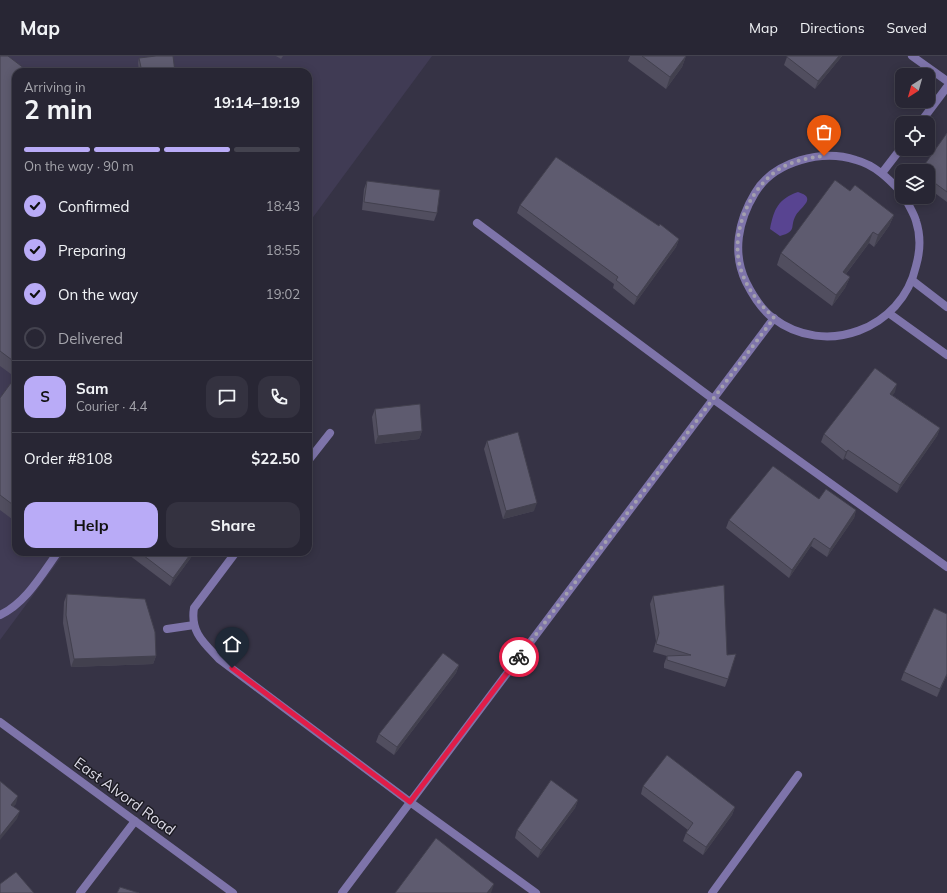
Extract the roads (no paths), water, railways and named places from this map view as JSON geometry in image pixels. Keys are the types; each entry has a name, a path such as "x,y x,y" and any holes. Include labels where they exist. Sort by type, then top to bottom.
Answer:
{"street":[{"path":"912,56 947,81"},
{"path":"925,116 947,87"},
{"path":"895,186 882,173 857,160 830,155 801,159 776,172 756,192 742,217 738,244 742,272 754,298 774,318 801,333 833,337 863,330 890,314 903,299 913,281 920,252 916,222 907,204"},
{"path":"882,173 895,156"},
{"path":"478,223 713,399 947,567"},
{"path":"913,281 947,307"},
{"path":"890,314 947,355"},
{"path":"342,893 774,318"},
{"path":"312,456 330,433"},
{"path":"0,615 12,608 24,597 55,556"},
{"path":"233,556 194,608 195,630 202,642 219,658 410,802 536,893"},
{"path":"167,629 194,625"},
{"name":"East Alvord Road","path":"0,722 233,893"},
{"path":"712,893 798,775"},
{"path":"80,893 135,822"}]}
